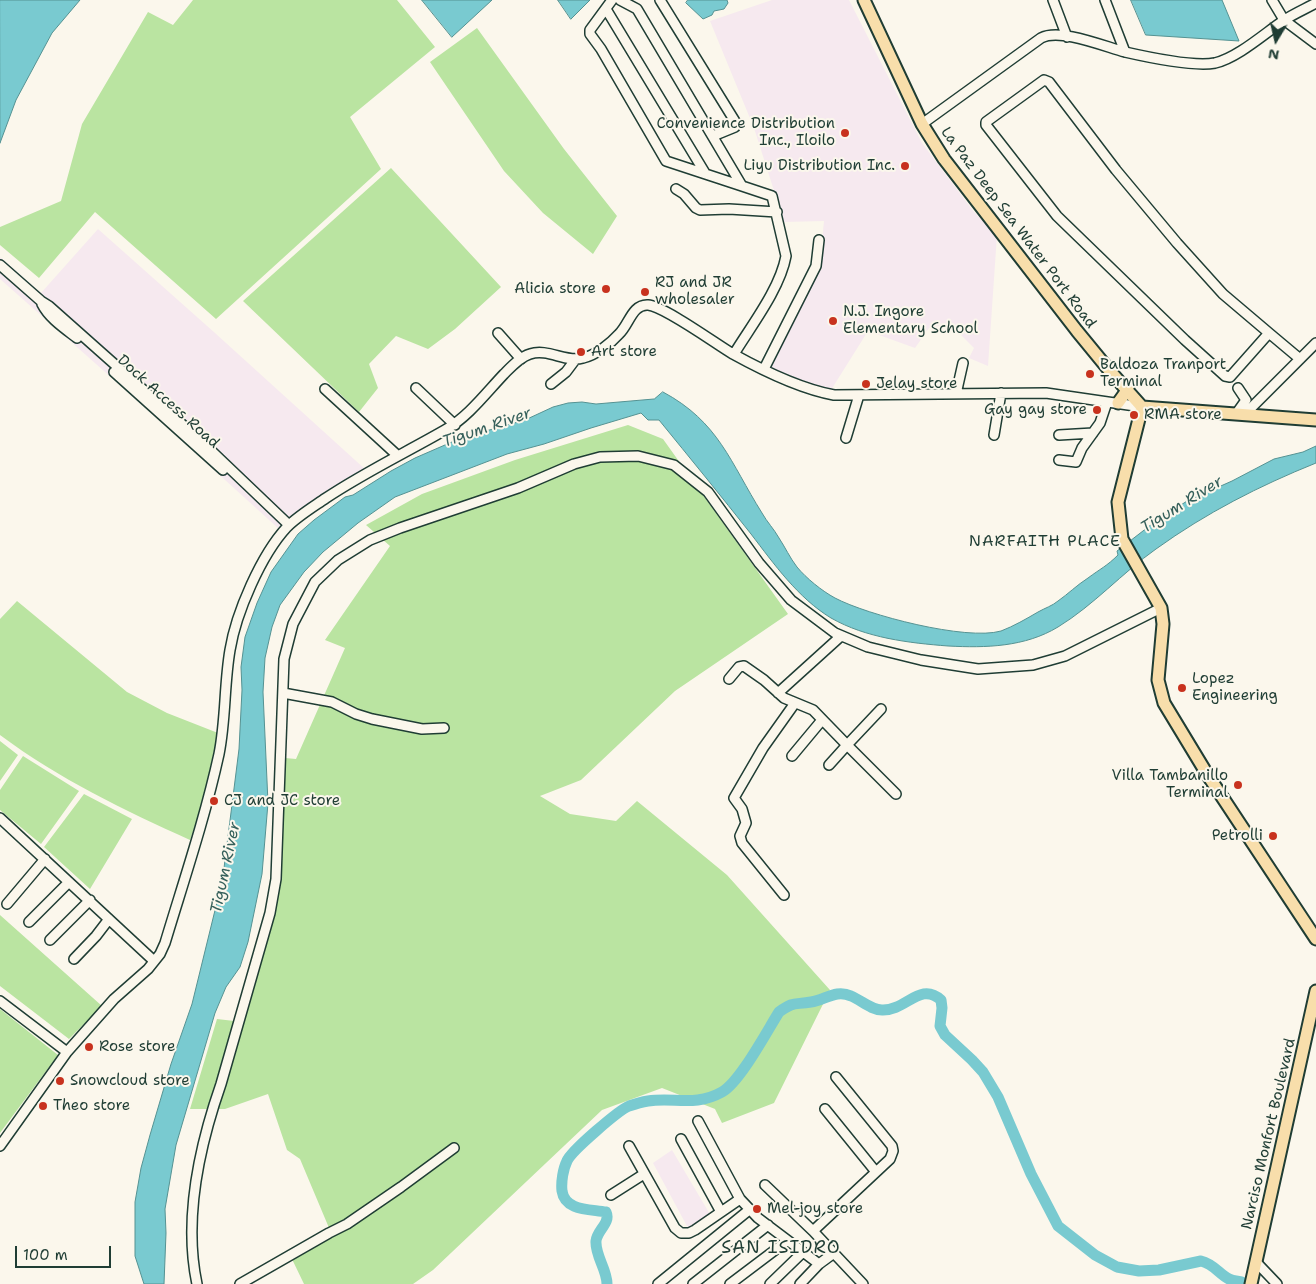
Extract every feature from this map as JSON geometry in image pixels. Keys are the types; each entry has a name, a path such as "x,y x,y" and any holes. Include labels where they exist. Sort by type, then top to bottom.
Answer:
{"main road":[{"name":"La Paz Deep Sea Water Port Road","path":"864,0 922,124 944,159 1077,331 1142,407"},
{"path":"1113,402 1128,389"},
{"path":"1316,420 1142,407 1118,502 1122,539 1160,605 1163,624 1158,680 1164,703 1207,774 1316,939"},
{"name":"Narciso Monfort Boulevard","path":"1251,1284 1316,991"}],"street":[{"path":"612,0 590,30 590,34 601,49 666,161 772,196 786,256 784,265 770,294 734,354"},
{"path":"620,0 635,3 742,186"},
{"path":"660,0 736,123 734,127 713,136"},
{"path":"1053,0 1067,37"},
{"path":"1105,0 1125,52"},
{"path":"1272,0 1284,20 1316,45"},
{"path":"922,124 1048,34 1125,52 1205,64 1225,59 1258,40 1284,20 1316,3"},
{"path":"606,9 704,173"},
{"path":"1269,333 1230,377 1225,376 1185,340 1057,216 986,125 986,122 1044,80 1049,82 1116,170 1177,243 1223,294 1300,359"},
{"path":"676,190 684,194 700,210 729,209 776,212"},
{"path":"764,369 816,266 819,240"},
{"name":"Dock Access Road","path":"0,264 201,441 288,525"},
{"path":"0,1146 67,1052 114,999 148,969 165,943 206,811 224,727 230,651 234,630 260,568 274,543 288,525 345,486 397,455 454,425 513,365 526,355 537,352 555,354 575,360 584,358 595,353 620,334 635,310 646,305 666,312 734,354 821,393 860,395 1057,393 1142,407"},
{"path":"498,333 522,359"},
{"path":"1240,415 1316,343"},
{"path":"551,384 566,372 575,360"},
{"path":"956,394 963,363"},
{"path":"416,388 454,425"},
{"path":"1238,388 1246,400 1240,415"},
{"path":"325,389 397,455"},
{"path":"994,435 1001,393"},
{"path":"846,438 860,395"},
{"path":"1059,460 1076,462 1082,448 1113,402"},
{"path":"1059,435 1093,433"},
{"path":"197,1284 192,1219 197,1176 212,1110 270,913 276,879 284,659 293,624 316,582 338,560 370,540 518,488 574,464 600,457 638,456 674,465 708,492 759,563 791,600 835,634 868,647 921,660 978,669 1033,665 1065,656 1160,605"},
{"path":"778,693 841,636"},
{"path":"728,679 739,667 744,666 778,693 795,703 813,710 896,794"},
{"path":"283,692 332,702 356,714 372,719 422,729 444,728"},
{"path":"784,895 742,843 740,836 746,823 742,809 734,798 763,748 795,703"},
{"path":"829,765 881,708"},
{"path":"792,756 822,720"},
{"path":"0,818 154,961"},
{"path":"7,904 45,859"},
{"path":"29,922 69,882"},
{"path":"50,940 90,900"},
{"path":"74,959 109,919"},
{"path":"0,1000 67,1052"},
{"path":"813,1231 893,1155 892,1146 836,1077"},
{"path":"826,1109 876,1172"},
{"path":"698,1121 740,1199 749,1210 787,1241 820,1264"},
{"path":"681,1139 722,1212"},
{"path":"629,1146 675,1228 681,1233 689,1233 695,1230 740,1199"},
{"path":"240,1284 328,1232 347,1224 402,1188 454,1148"},
{"path":"611,1195 644,1174"},
{"path":"765,1186 813,1231 863,1284"},
{"path":"658,1284 669,1280 749,1210"},
{"path":"694,1284 768,1225"},
{"path":"730,1284 787,1241"},
{"path":"770,1284 803,1252"},
{"path":"800,1284 834,1253"},
{"path":"1256,1262 1278,1284"}],"shaded area":[{"path":"772,0 849,0 922,143 974,212 997,235 988,366 969,358 974,348 956,330 940,326 929,328 915,348 868,331 831,390 823,389 770,367 819,271 824,221 784,222 754,128 710,21"},
{"path":"98,229 366,470 297,514 279,529 0,279 0,257 41,293"},
{"path":"672,1150 711,1216 688,1228 653,1163"}],"green space":[{"path":"193,0 397,0 435,47 350,117 381,169 216,319 95,212 39,278 0,245 0,227 61,201 82,124 148,12 173,25"},
{"path":"477,28 564,149 617,216 593,254 543,213 504,171 430,62"},
{"path":"391,168 501,287 455,329 428,349 396,336 369,364 378,388 359,412 243,301"},
{"path":"628,425 663,439 788,614 675,691 581,780 540,796 570,814 616,821 637,801 727,875 830,990 774,1103 722,1123 715,1109 662,1088 602,1110 433,1270 413,1284 304,1284 291,1257 332,1235 300,1159 287,1150 268,1094 225,1109 190,1109 217,1019 243,1022 273,914 285,758 296,759 345,648 325,640 390,546 366,525 422,494 515,460"},
{"path":"17,601 127,692 167,713 218,733 201,808 190,840 116,805 69,780 0,735 0,619"},
{"path":"0,741 18,755 0,781"},
{"path":"23,756 79,791 41,844 0,810 0,790"},
{"path":"84,794 132,819 90,889 44,847"},
{"path":"0,915 102,1006 69,1039 0,986"},
{"path":"0,1009 58,1055 0,1133"}],"water":[{"path":"0,0 80,0 52,33 16,100 0,143"},
{"path":"422,0 492,0 452,37"},
{"path":"558,0 590,0 571,19"},
{"path":"688,0 727,0 728,3 724,9 714,11 712,15 703,19 686,3"},
{"path":"1131,0 1222,0 1239,41 1146,35"},
{"name":"Tigum River","path":"663,392 698,416 722,445 794,564 814,584 835,598 850,605 892,619 917,625 965,632 985,633 1001,631 1041,611 1062,598 1110,562 1118,555 1117,551 1152,524 1187,501 1232,481 1274,459 1303,452 1316,446 1316,463 1254,491 1214,512 1175,536 1144,558 1084,609 1058,627 1032,639 1005,645 977,647 933,645 873,635 844,625 819,610 797,591 659,420 648,420 641,413 507,454 395,497 358,523 323,552 304,572 280,605 272,627 265,658 263,692 268,803 262,874 248,942 240,967 226,987 215,1013 176,1145 165,1209 164,1284 144,1284 135,1256 135,1202 141,1168 171,1064 192,1004 218,898 224,868 239,749 242,690 241,667 245,637 271,572 298,534 314,520 345,497 353,495 415,458 461,438 525,420 553,407 568,403 596,404 654,399"}],"waterway":[{"path":"607,1284 596,1247 597,1237 607,1220 606,1212 579,1208 573,1206 564,1198 562,1191 563,1176 570,1156 596,1131 629,1106 646,1101 703,1099 722,1092 737,1078 745,1067 779,1012 791,1005 816,1001 840,994 851,996 878,1010 891,1009 919,995 933,995 941,1000 940,1026 945,1035 983,1072 998,1097 1031,1174 1058,1226 1095,1255 1117,1267 1139,1271 1159,1270 1201,1261 1209,1264 1225,1277 1242,1282"}],"place":[{"name":"Convenience Distribution Inc., Iloilo","path":"845,133"},
{"name":"Liyu Distribution Inc.","path":"905,166"},
{"name":"Alicia store","path":"606,289"},
{"name":"RJ and JR wholesaler","path":"645,292"},
{"name":"N.J. Ingore Elementary School","path":"833,321"},
{"name":"Art store","path":"581,352"},
{"name":"Baldoza Tranport Terminal","path":"1090,374"},
{"name":"Jelay store","path":"866,384"},
{"name":"Gay gay store","path":"1097,410"},
{"name":"RMA store","path":"1134,415"},
{"name":"Lopez Engineering","path":"1182,688"},
{"name":"Villa Tambanillo Terminal","path":"1238,785"},
{"name":"CJ and JC store","path":"214,801"},
{"name":"Petrolli","path":"1273,836"},
{"name":"Rose store","path":"89,1047"},
{"name":"Snowcloud store","path":"60,1081"},
{"name":"Theo store","path":"43,1106"},
{"name":"Mel-joy store","path":"757,1209"}],"district":[{"name":"NARFAITH PLACE","path":"1045,542"},
{"name":"SAN ISIDRO","path":"781,1248"}]}
